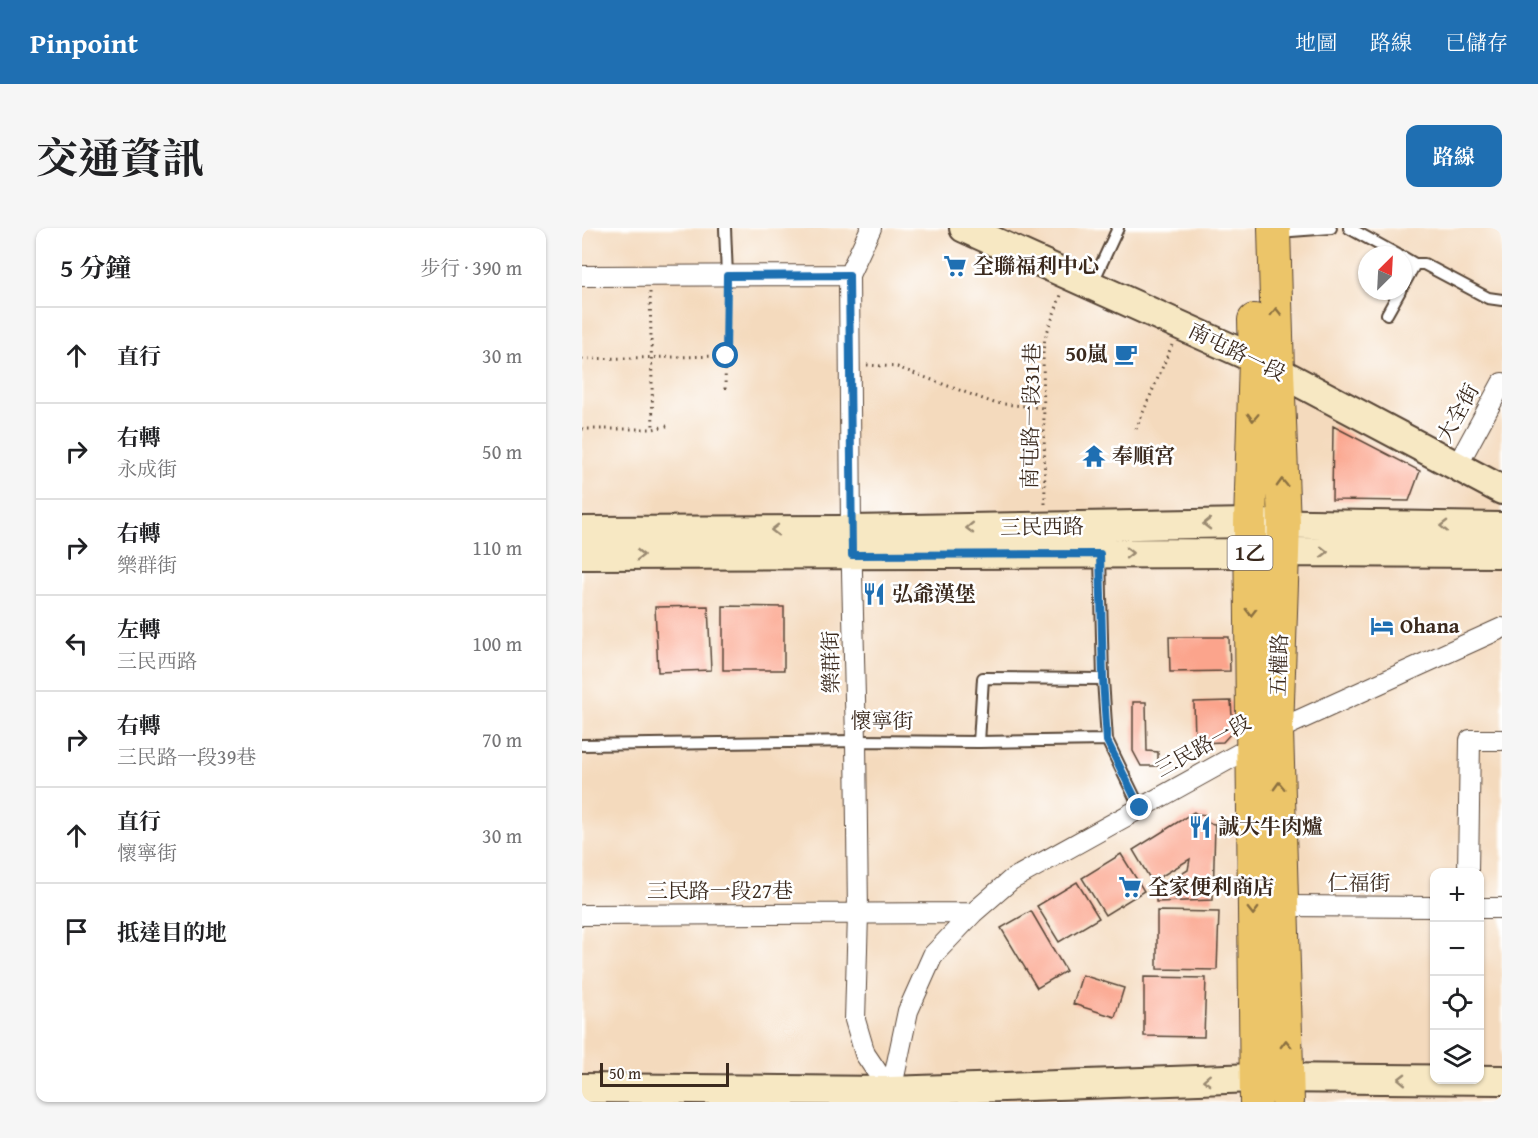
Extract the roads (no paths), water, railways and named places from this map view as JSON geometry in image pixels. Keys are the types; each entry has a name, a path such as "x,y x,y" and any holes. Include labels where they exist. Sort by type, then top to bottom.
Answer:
{"main road":[{"name":"五權路","path":"1255,1090 1250,538 1266,365 1267,229"},
{"name":"五權路","path":"1266,365 1283,538 1277,730 1288,1090"}],"street":[{"name":"樂群街","path":"871,228 849,275 858,914 855,1020 865,1054 890,1096"},
{"name":"南屯路一段","path":"964,228 1081,279 1266,365 1502,490"},
{"path":"582,276 849,275"},
{"name":"大全街","path":"1457,466 1502,383"},
{"name":"三民西路","path":"582,555 852,542 1045,527 1250,538 1502,527"},
{"name":"三民西路","path":"582,531 1100,554 1250,538"},
{"name":"三民西路","path":"1283,538 1502,553"},
{"name":"三民路一段","path":"890,1096 908,1011 933,955 973,913 1011,880 1251,747 1277,730 1502,628"},
{"path":"1468,868 1470,740 1502,740"},
{"name":"仁福街","path":"1283,906 1430,907"},
{"path":"1484,908 1502,908"},
{"path":"858,914 973,913"},
{"name":"三民路一段27巷","path":"582,915 858,914"},
{"path":"1484,1080 1502,1080"},
{"path":"582,1088 890,1096 1288,1090 1430,1082"}],"lane":[{"path":"725,228 727,276"},
{"path":"1081,279 1118,228"},
{"path":"1267,229 1331,228"},
{"path":"1349,228 1382,246"},
{"path":"1412,262 1424,264 1488,298 1502,300"},
{"path":"1412,270 1415,264"},
{"path":"1388,314 1395,300"},
{"path":"1100,554 1107,741 1140,808"},
{"path":"979,742 983,678 1103,679"},
{"name":"懷寧街","path":"582,745 856,741 1107,741"}],"place":[{"name":"全聯福利中心","path":"955,266"},
{"name":"50嵐","path":"1126,354"},
{"name":"奉順宮","path":"1094,456"},
{"name":"弘爺漢堡","path":"874,594"},
{"name":"Ohana","path":"1382,626"},
{"name":"誠大牛肉爐","path":"1200,827"},
{"name":"全家便利商店","path":"1130,887"}]}
